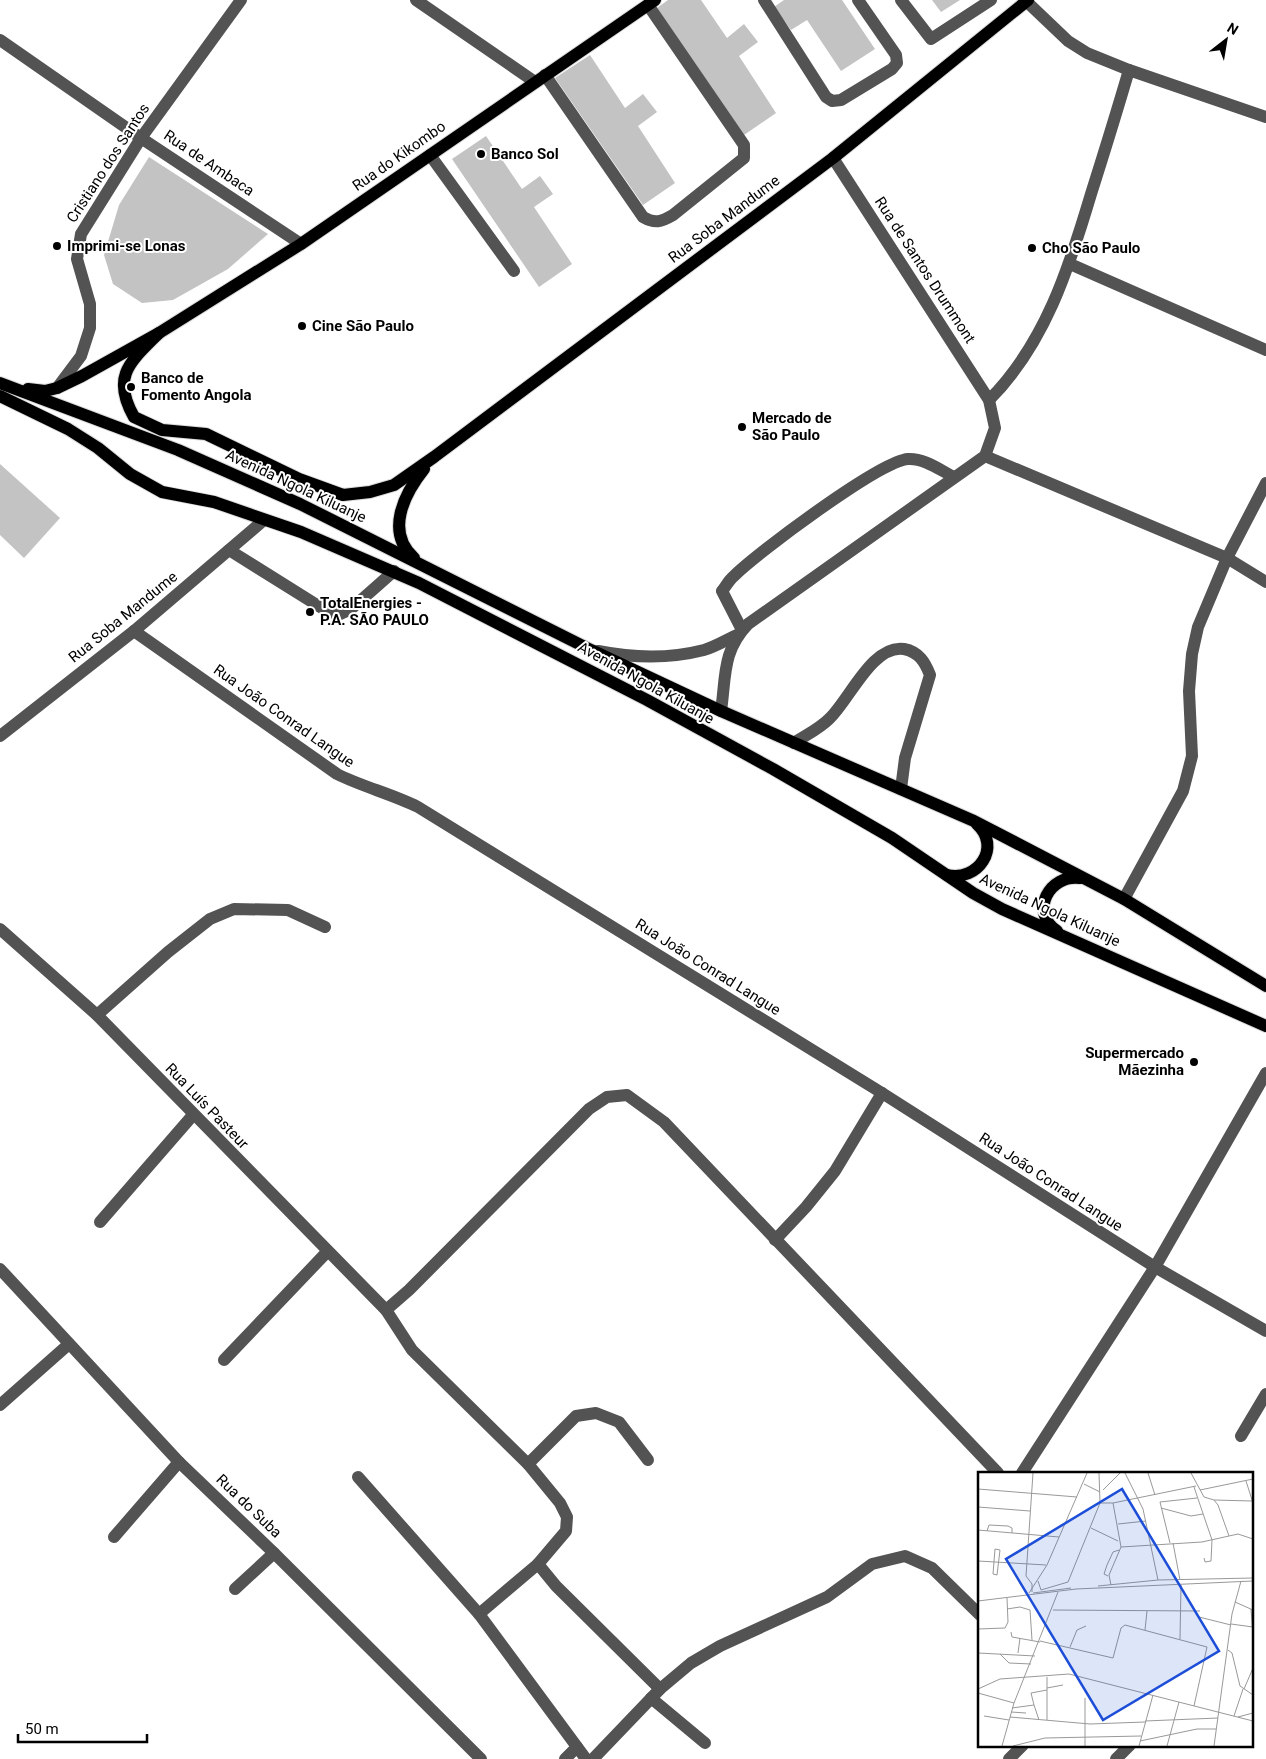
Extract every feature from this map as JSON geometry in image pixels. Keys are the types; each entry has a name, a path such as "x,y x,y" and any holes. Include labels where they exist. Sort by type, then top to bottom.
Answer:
{"main road":[{"name":"Rua Soba Mandume","path":"434,457 833,158 1027,1"},
{"name":"Rua do Kikombo","path":"159,333 301,244 651,2"},
{"path":"5,385 45,390 57,388 159,333"},
{"path":"159,333 131,361 124,374 122,389 134,416 148,425 175,433 192,431 206,434 299,480 343,494 370,492 394,485 434,457"},
{"name":"Avenida Ngola Kiluanje","path":"5,385 178,450 300,504 422,563 591,650 721,711 974,821 1124,899 1266,986"},
{"name":"Avenida Ngola Kiluanje","path":"0,396 68,429 98,448 137,479 162,492 214,502 301,532 394,571 613,682 773,769 892,838 944,874 1002,909 1060,933 1266,1026"},
{"path":"422,563 412,556 403,543 400,527 401,510 409,489 434,457"},
{"path":"944,874 964,876 981,865 986,856 986,837 974,821"},
{"path":"1060,933 1052,928 1045,915 1044,900 1048,891 1063,879 1082,878"}],"street":[{"name":"Cristiano dos Santos","path":"57,388 81,356 90,328 90,304 77,259 81,234 141,138 241,0"},
{"path":"416,0 540,78 643,217 651,222 661,222 673,215 744,158 746,152 744,146 651,2"},
{"path":"764,0 826,96 832,101 841,100 892,69 896,62 896,55 858,0"},
{"path":"902,0 931,39 991,0"},
{"path":"1027,1 1068,41 1087,53 1129,70 1266,117"},
{"name":"Rua de Ambaca","path":"0,40 141,138 301,244"},
{"path":"591,650 625,656 668,655 706,650 739,632 985,456 995,428 989,400 1008,381 1039,336 1070,264 1129,70"},
{"path":"430,155 514,271"},
{"name":"Rua de Santos Drummont","path":"833,158 989,400"},
{"path":"1070,264 1266,350"},
{"path":"985,456 1227,558 1266,582"},
{"path":"721,711 726,662 739,632 722,591 734,576 785,534 894,462 920,460 954,477"},
{"path":"1124,899 1169,819 1190,770 1192,738 1189,715 1189,691 1192,654 1204,609 1227,558 1266,483"},
{"name":"Rua Soba Mandume","path":"0,736 134,631 264,520"},
{"path":"228,550 325,610 338,615 351,609 394,571"},
{"name":"Rua João Conrad Langue","path":"134,631 336,774 418,807 882,1093 1155,1267 1266,1331"},
{"path":"794,743 829,720 858,680 876,660 898,648 910,650 926,663 930,675 906,758 902,789"},
{"path":"96,1015 168,952 210,919 226,912 234,909 288,910 325,927"},
{"name":"Rua Luís Pasteur","path":"0,929 96,1015 386,1310 412,1350 528,1464 560,1503 567,1517 566,1531 538,1564 479,1614"},
{"path":"1023,1472 1155,1267 1266,1073"},
{"path":"775,1240 806,1207 835,1171 882,1093"},
{"path":"386,1310 409,1290 566,1130 589,1109 607,1097 627,1095 664,1122 997,1472"},
{"path":"100,1222 193,1115"},
{"path":"224,1360 327,1252"},
{"name":"Rua do Suba","path":"0,1269 179,1462 274,1553 481,1759"},
{"path":"0,1405 69,1344"},
{"path":"1241,1436 1266,1394"},
{"path":"528,1464 576,1416 596,1413 619,1422 648,1460"},
{"path":"114,1537 179,1462"},
{"path":"358,1477 479,1614 586,1759"},
{"path":"235,1589 274,1553"},
{"path":"593,1759 655,1693 691,1663 720,1646 828,1597 872,1564 905,1556 932,1568 978,1613"},
{"path":"538,1564 655,1693 705,1743"},
{"path":"1009,1759 1022,1746"},
{"path":"1116,1759 1129,1746"},
{"path":"565,1759 577,1747"}],"building":[{"path":"668,0 701,0 727,38 744,24 758,42 739,56 776,113 744,135 657,8"},
{"path":"784,0 842,0 875,49 841,71 807,20 791,30 774,7"},
{"path":"932,0 960,0 941,12"},
{"path":"590,55 625,108 643,94 657,112 638,126 675,183 643,205 555,78"},
{"path":"486,136 522,189 540,176 553,194 534,207 572,264 539,287 452,159"},
{"path":"149,157 268,234 228,269 173,300 142,303 113,284 104,255 119,205"},
{"path":"0,464 60,518 24,558 0,535"}],"place":[{"name":"Banco Sol","path":"481,154"},
{"name":"Imprimi-se Lonas","path":"57,246"},
{"name":"Cho São Paulo","path":"1032,248"},
{"name":"Cine São Paulo","path":"302,326"},
{"name":"Banco de Fomento Angola","path":"131,387"},
{"name":"Mercado de São Paulo","path":"742,427"},
{"name":"TotalEnergies - P.A. SÃO PAULO","path":"310,612"},
{"name":"Supermercado Mãezinha","path":"1194,1062"}]}
